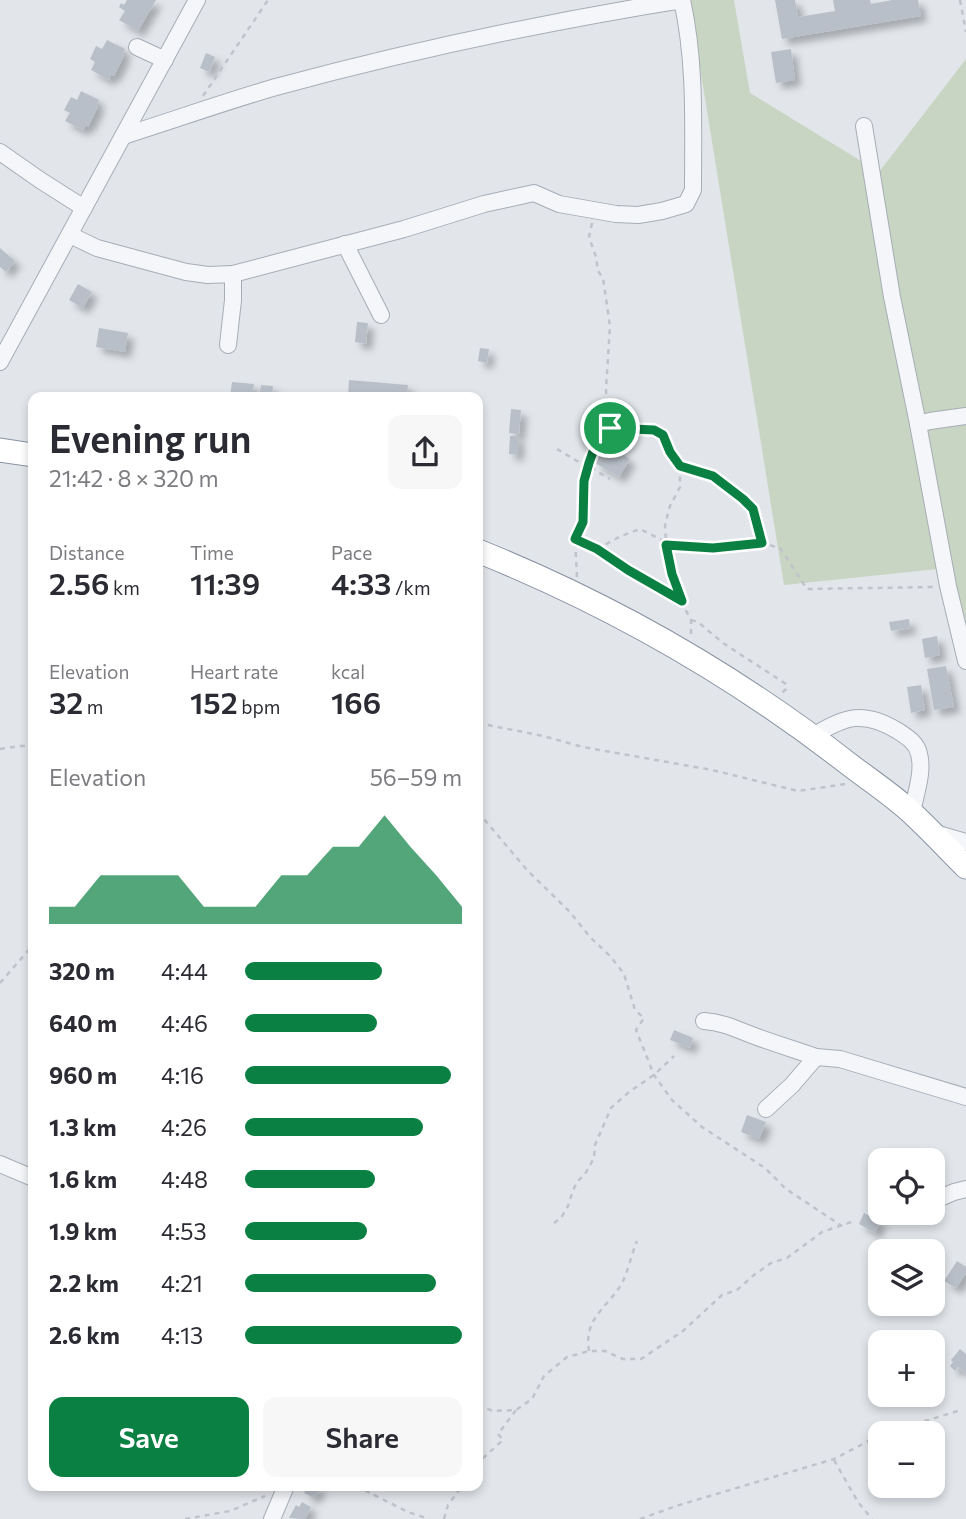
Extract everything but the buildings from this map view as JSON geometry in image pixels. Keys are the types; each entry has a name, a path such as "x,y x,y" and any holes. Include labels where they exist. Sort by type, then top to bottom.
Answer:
{"highway":[{"path":"0,450 28,455"},
{"path":"483,553 640,626 757,697 813,736 912,813 966,867"}],"street":[{"path":"0,362 197,0"},
{"path":"69,235 97,248 186,272 233,274 404,229 484,204 534,193 559,204 627,214 662,211 686,204 693,190 693,94 688,27 682,0 585,16 375,62 274,88 123,136"},
{"path":"137,47 165,60"},
{"path":"864,126 892,298 948,586 966,661"},
{"path":"0,152 84,208"},
{"path":"345,244 381,315"},
{"path":"228,345 233,274"},
{"path":"918,424 966,416"},
{"path":"813,736 844,719 866,717 888,725 910,738 919,750 921,764 912,813"},
{"path":"930,832 966,842"},
{"path":"704,1021 723,1023 816,1057 840,1059 966,1097"},
{"path":"766,1108 792,1085 816,1057"},
{"path":"0,1164 28,1176"},
{"path":"945,1197 966,1189"},
{"path":"272,1519 284,1491"}],"path":[{"path":"189,115 268,0"},
{"path":"960,0 966,32"},
{"path":"591,209 589,237 598,271 603,278 610,326 606,389 607,422 610,428"},
{"path":"577,586 575,539 583,522 584,481 595,446 610,428"},
{"path":"610,428 654,430 663,435 680,466 681,486 670,506 665,525 666,544 672,574 691,620 690,642 693,658"},
{"path":"557,449 577,461 589,463 596,471 610,479"},
{"path":"680,466 713,476 743,499 753,509 762,543"},
{"path":"597,549 640,529 666,544 713,548 762,543 779,548 807,589 948,586"},
{"path":"575,539 597,549 682,601"},
{"path":"691,620 698,622 723,643 786,684 786,689 780,694 757,697"},
{"path":"483,724 583,747 712,770 798,791 870,781"},
{"path":"0,749 28,746"},
{"path":"483,818 527,870 569,911 624,974 635,1010 644,1018 636,1030 654,1075 672,1100 702,1127 765,1168 786,1189 842,1226"},
{"path":"0,983 28,951"},
{"path":"554,1223 561,1218 573,1190 594,1158 595,1145 611,1108 674,1056"},
{"path":"483,1458 503,1440 498,1434 516,1410 532,1399 544,1376 568,1357 589,1351 605,1351 623,1359 641,1359 683,1331 723,1295 737,1290 772,1263 787,1258 822,1232 854,1221"},
{"path":"589,1351 589,1329 620,1287 636,1241"},
{"path":"483,1407 493,1411 516,1410"},
{"path":"926,1421 961,1410"},
{"path":"640,1519 834,1459 868,1441"},
{"path":"834,1459 858,1502 872,1519"},
{"path":"185,1519 230,1511 284,1491"},
{"path":"366,1491 408,1512 429,1519"},
{"path":"444,1519 448,1506 458,1491"}],"green space":[{"path":"689,0 734,0 750,93 879,172 966,59 966,638 948,568 784,585"}],"route":[{"path":"610,428 654,430 663,435 680,466 713,476 753,509 762,543 713,548 666,545 672,574 682,601 597,549 575,539 583,522 584,481 589,463 595,446 610,428"}]}
